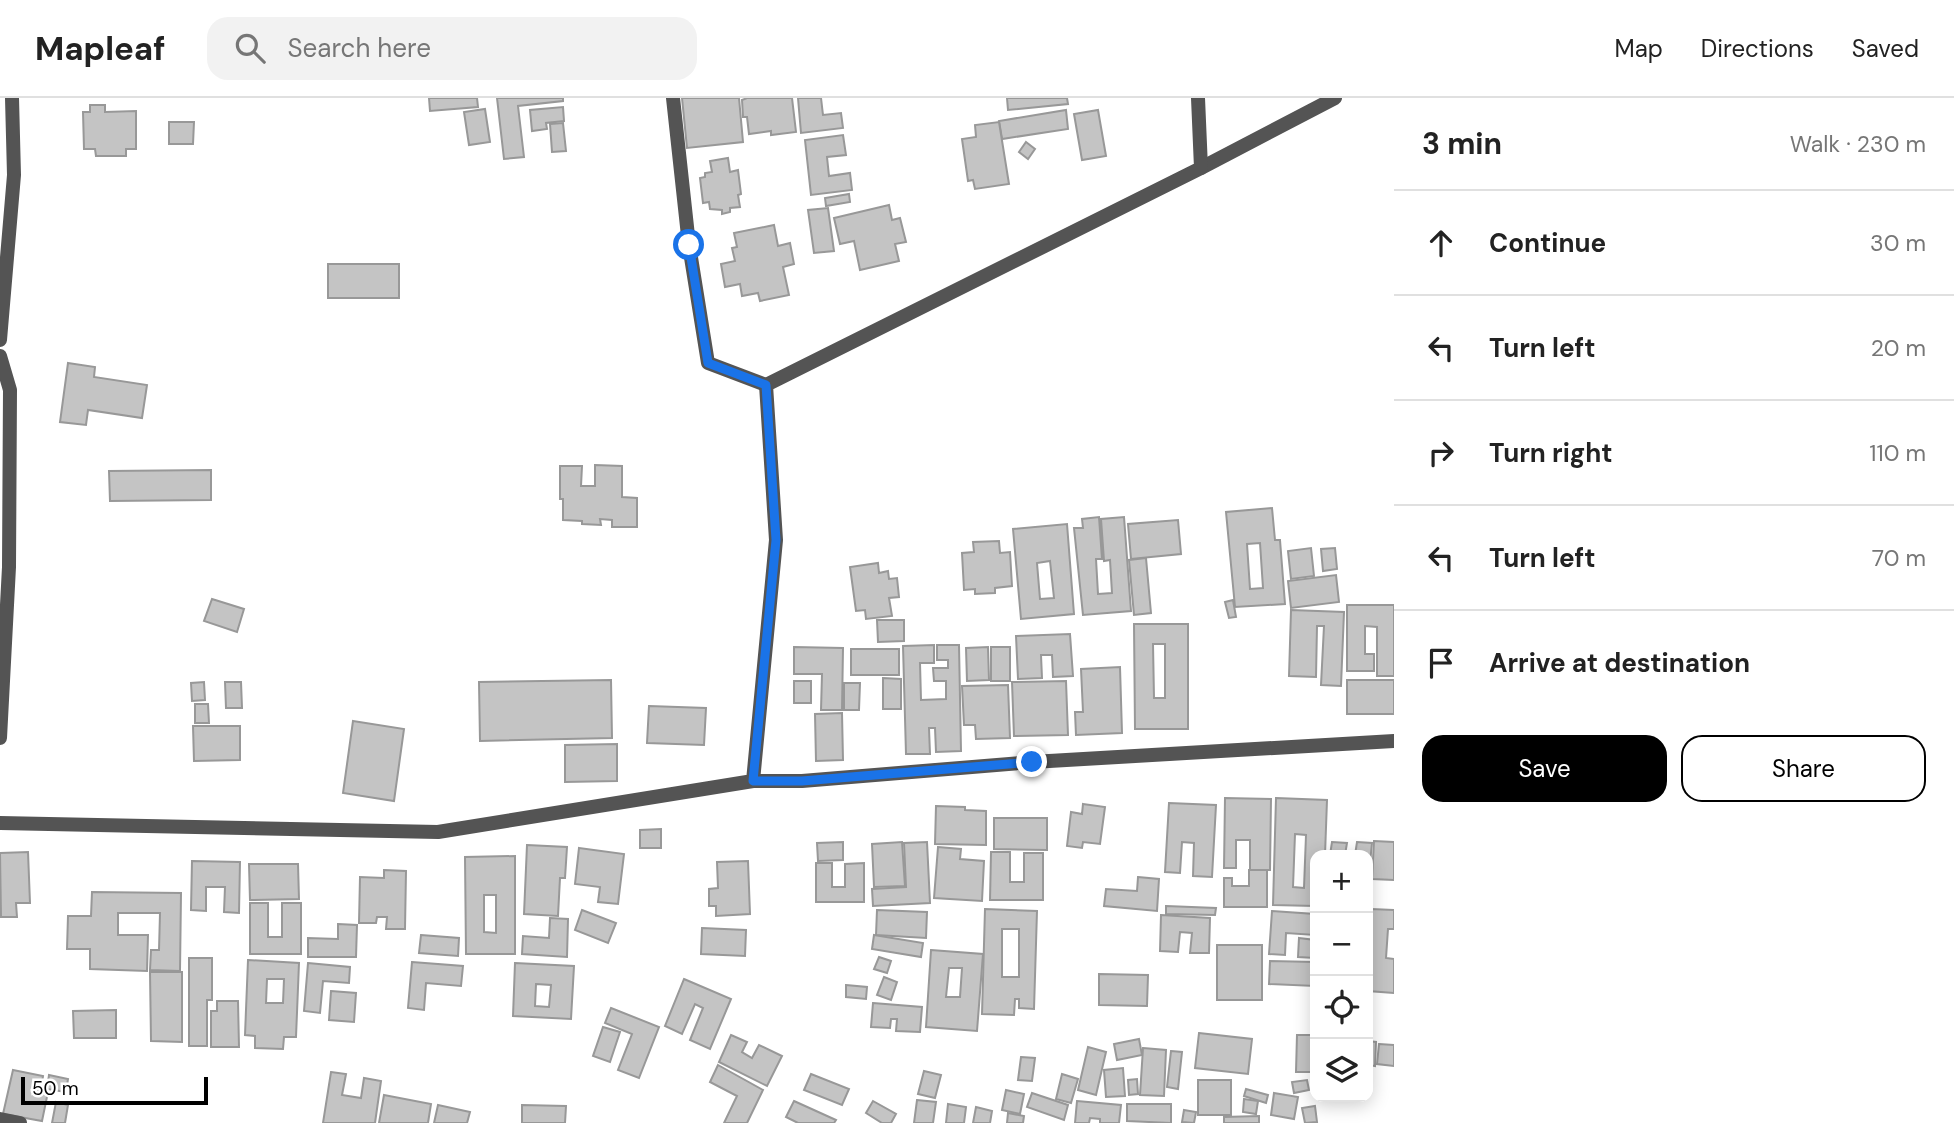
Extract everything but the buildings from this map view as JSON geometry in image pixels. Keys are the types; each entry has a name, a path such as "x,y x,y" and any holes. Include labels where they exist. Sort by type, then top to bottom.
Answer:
{"street":[{"path":"0,340 12,98"},
{"path":"673,98 689,245 708,363 766,385 1201,168 1335,98"},
{"path":"1198,98 1201,168"},
{"path":"0,356 10,390 9,567 0,738"},
{"path":"753,781 776,540 766,385"},
{"path":"0,823 438,832 753,781 802,781 1032,762 1394,741"},
{"path":"0,1119 20,1123"}],"route":[{"path":"689,245 708,363 766,385 776,540 753,781 802,781 1032,762"}]}
